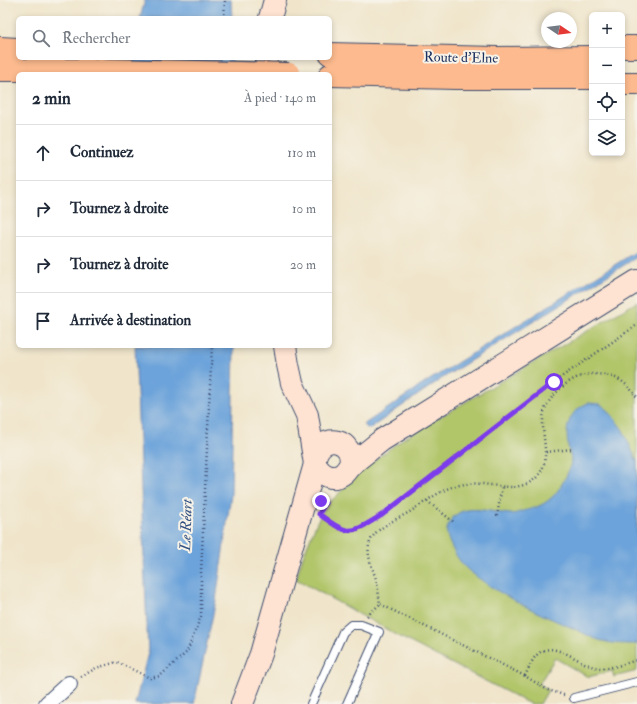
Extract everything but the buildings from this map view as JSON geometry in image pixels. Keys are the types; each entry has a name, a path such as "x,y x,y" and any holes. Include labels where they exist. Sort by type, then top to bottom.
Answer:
{"highway":[{"path":"625,47 637,47"},
{"path":"0,48 16,48"},
{"path":"332,53 589,48"},
{"name":"Route d'Elne","path":"332,53 497,58 589,57"},
{"path":"625,57 637,57"},
{"path":"0,70 200,72"},
{"name":"Route d'Elne","path":"332,75 589,78"},
{"path":"526,78 589,82"},
{"path":"625,78 637,78"},
{"path":"625,84 637,84"}],"main road":[{"path":"271,16 275,0"},
{"path":"266,60 266,72"},
{"path":"290,548 317,498 342,471 382,440 637,281"},
{"path":"285,348 292,383 307,415 318,470 323,474 342,471"},
{"path":"307,415 324,432 346,446 350,455 342,471"},
{"path":"242,704 261,654 315,461 316,452 319,447 330,441 382,440"}],"street":[{"path":"47,704 69,684"}],"lane":[{"path":"311,704 343,632 351,625 361,625 379,632 347,704"},
{"path":"574,698 637,682"}],"path":[{"path":"224,16 225,0"},
{"path":"317,498 325,503 319,514 340,528 350,532 359,529 382,515 554,382 637,325"},
{"path":"69,684 96,668 117,662 150,678 160,676 188,652 201,616 201,572 212,348"},
{"path":"380,604 377,583 369,554 370,542 379,531 449,488 467,484 502,487 521,486 533,480 541,471 545,460 546,452 543,424 545,410 560,388 574,379 590,374 608,374 619,378 637,397"},
{"path":"546,452 572,449"},
{"path":"497,516 502,487"},
{"path":"427,501 455,523"},
{"path":"361,625 365,617 380,604"},
{"path":"380,604 525,676 548,690 574,698"},
{"path":"525,676 535,656 542,651 549,649 558,649 584,663 601,668 616,666 637,660"}],"green space":[{"path":"637,302 637,671 614,677 612,671 588,677 555,658 539,684 548,690 540,704 530,704 404,639 296,579 303,556 317,522 326,506 367,466 404,438"}],"water":[{"path":"145,0 231,0 232,16 141,16"},
{"path":"132,60 232,60 232,72 130,72"},
{"path":"637,251 637,257 441,379 369,429 363,425 428,381"},
{"name":"Le Réart","path":"135,348 234,348 231,495 216,600 194,704 135,704 148,653"},
{"path":"588,403 600,404 608,410 623,430 637,462 637,644 615,643 596,639 547,617 504,595 478,578 464,566 453,550 448,538 447,529 451,519 458,513 466,510 484,510 512,514 537,507 553,497 568,473 571,464 567,438 568,425 576,410"}],"route":[{"path":"321,501 325,503 319,514 340,528 350,532 359,529 382,515 554,382"}]}
